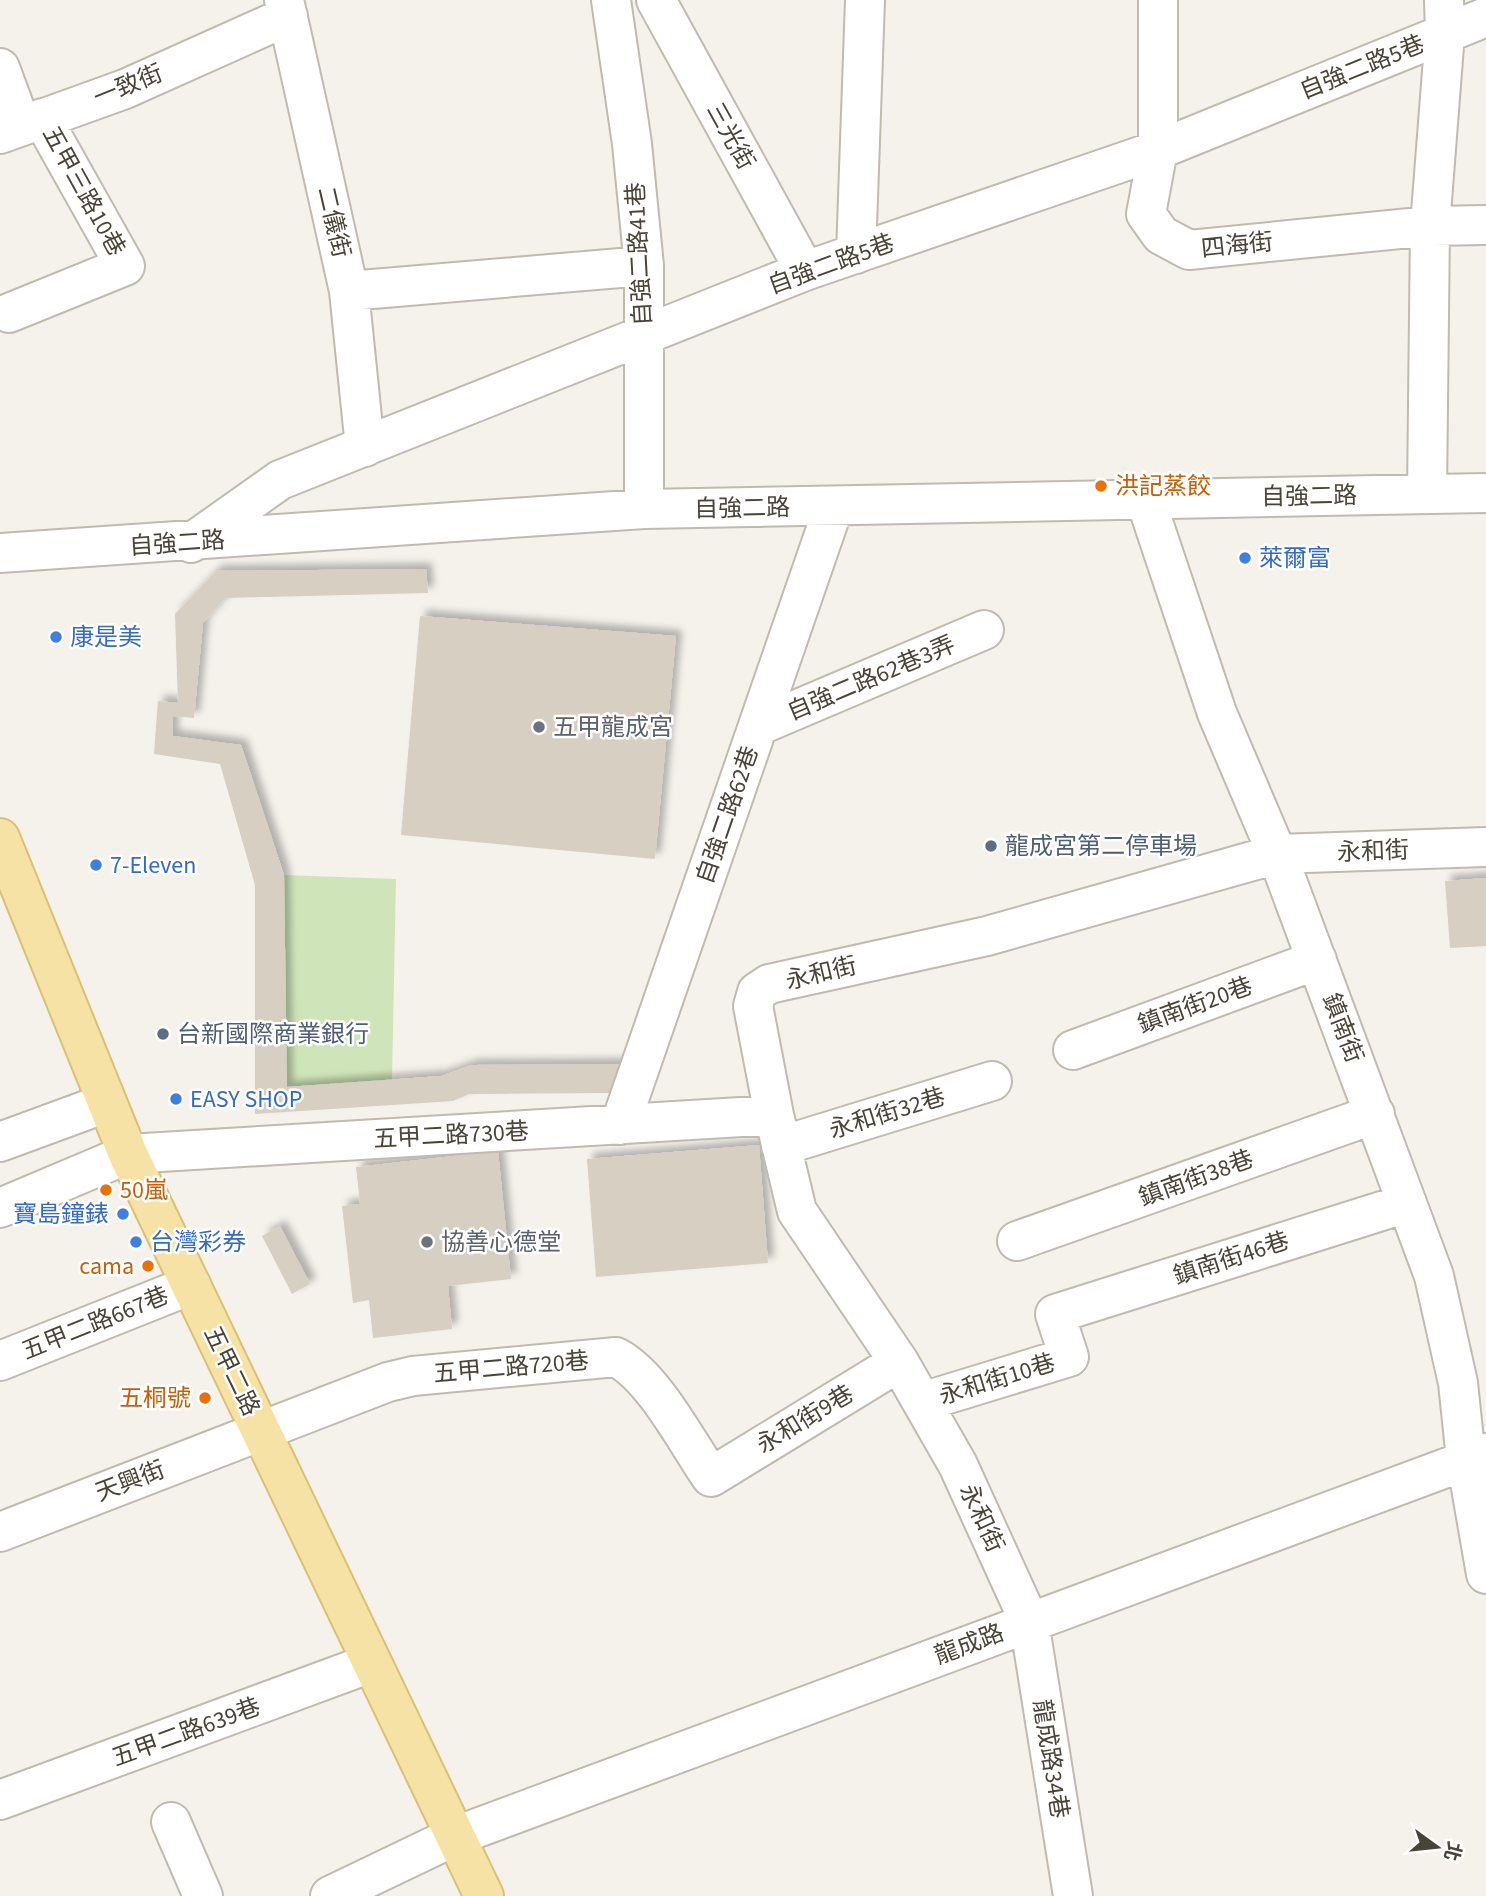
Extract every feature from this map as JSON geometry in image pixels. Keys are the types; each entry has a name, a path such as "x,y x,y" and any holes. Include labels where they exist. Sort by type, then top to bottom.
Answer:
{"main road":[{"name":"五甲二路","path":"0,838 128,1154 453,1837 484,1896"}],"street":[{"name":"自強二路41巷","path":"611,0 632,144 644,266 644,509"},
{"name":"三光街","path":"656,0 805,271"},
{"path":"856,254 865,0"},
{"name":"四海街","path":"1158,0 1158,150 1146,214 1161,234 1189,250 1430,226 1486,225"},
{"name":"一致街","path":"21,125 125,89 286,8"},
{"name":"二儀街","path":"286,8 349,291 365,447"},
{"path":"1427,494 1430,226 1444,16"},
{"name":"自強二路5巷","path":"191,543 280,480 805,271 1158,150 1444,16 1486,17"},
{"path":"0,68 21,125"},
{"name":"五甲三路10巷","path":"9,313 125,266 21,125"},
{"path":"349,291 644,266"},
{"name":"自強二路","path":"0,553 191,543 644,509 1486,493"},
{"name":"鎮南街","path":"1145,498 1217,713 1277,854 1434,1276 1476,1456 1486,1574"},
{"name":"自強二路62巷","path":"620,1125 834,506"},
{"name":"自強二路62巷3弄","path":"758,726 984,630"},
{"name":"永和街","path":"1029,1622 958,1465 899,1362 797,1212 753,1006 757,992 769,984 987,936 1277,854 1486,847"},
{"name":"鎮南街20巷","path":"1073,1050 1317,961"},
{"name":"永和街32巷","path":"778,1130 992,1081"},
{"path":"0,1142 106,1103"},
{"name":"鎮南街38巷","path":"1017,1241 1375,1114"},
{"name":"五甲二路730巷","path":"0,1209 128,1154 620,1125 778,1130"},
{"name":"鎮南街46巷","path":"1055,1314 1407,1203"},
{"name":"五甲二路667巷","path":"0,1361 191,1285"},
{"name":"永和街10巷","path":"922,1402 1069,1357 1055,1314"},
{"name":"五甲二路720巷","path":"260,1430 388,1382 413,1376 616,1357 632,1366 639,1374 711,1477"},
{"name":"永和街9巷","path":"711,1477 899,1362"},
{"name":"天興街","path":"0,1532 260,1430"},
{"name":"龍成路","path":"330,1896 453,1837 1476,1456"},
{"name":"龍成路34巷","path":"1029,1622 1073,1896"},
{"name":"五甲二路639巷","path":"0,1800 371,1663"},
{"path":"171,1822 203,1896"}],"green space":[{"path":"284,875 396,879 392,1080 287,1087"}],"building":[{"path":"426,569 428,593 225,598 203,623 194,718 173,716 173,736 241,745 284,875 287,1087 441,1076 472,1065 629,1064 620,1093 469,1094 453,1101 255,1114 255,885 220,764 154,754 158,701 178,703 175,614 216,571"},
{"name":"五甲龍成宮","path":"420,616 676,636 655,859 401,835"},
{"path":"1486,878 1486,946 1450,948 1445,881"},
{"path":"759,1145 768,1263 596,1277 587,1159"},
{"name":"協善心德堂","path":"498,1151 511,1279 448,1286 452,1329 373,1338 369,1300 353,1303 342,1206 360,1204 356,1167"},
{"path":"280,1226 310,1284 292,1294 262,1236"}],"place":[{"name":"洪記蒸餃","path":"1101,486"},
{"name":"萊爾富","path":"1245,558"},
{"name":"康是美","path":"56,637"},
{"name":"五甲龍成宮","path":"539,727"},
{"name":"龍成宮第二停車場","path":"991,846"},
{"name":"7-Eleven","path":"96,865"},
{"name":"台新國際商業銀行","path":"163,1034"},
{"name":"EASY SHOP","path":"176,1099"},
{"name":"50嵐","path":"106,1190"},
{"name":"寶島鐘錶","path":"123,1214"},
{"name":"台灣彩券","path":"136,1242"},
{"name":"協善心德堂","path":"427,1242"},
{"name":"cama","path":"148,1266"},
{"name":"五桐號","path":"205,1398"}]}
